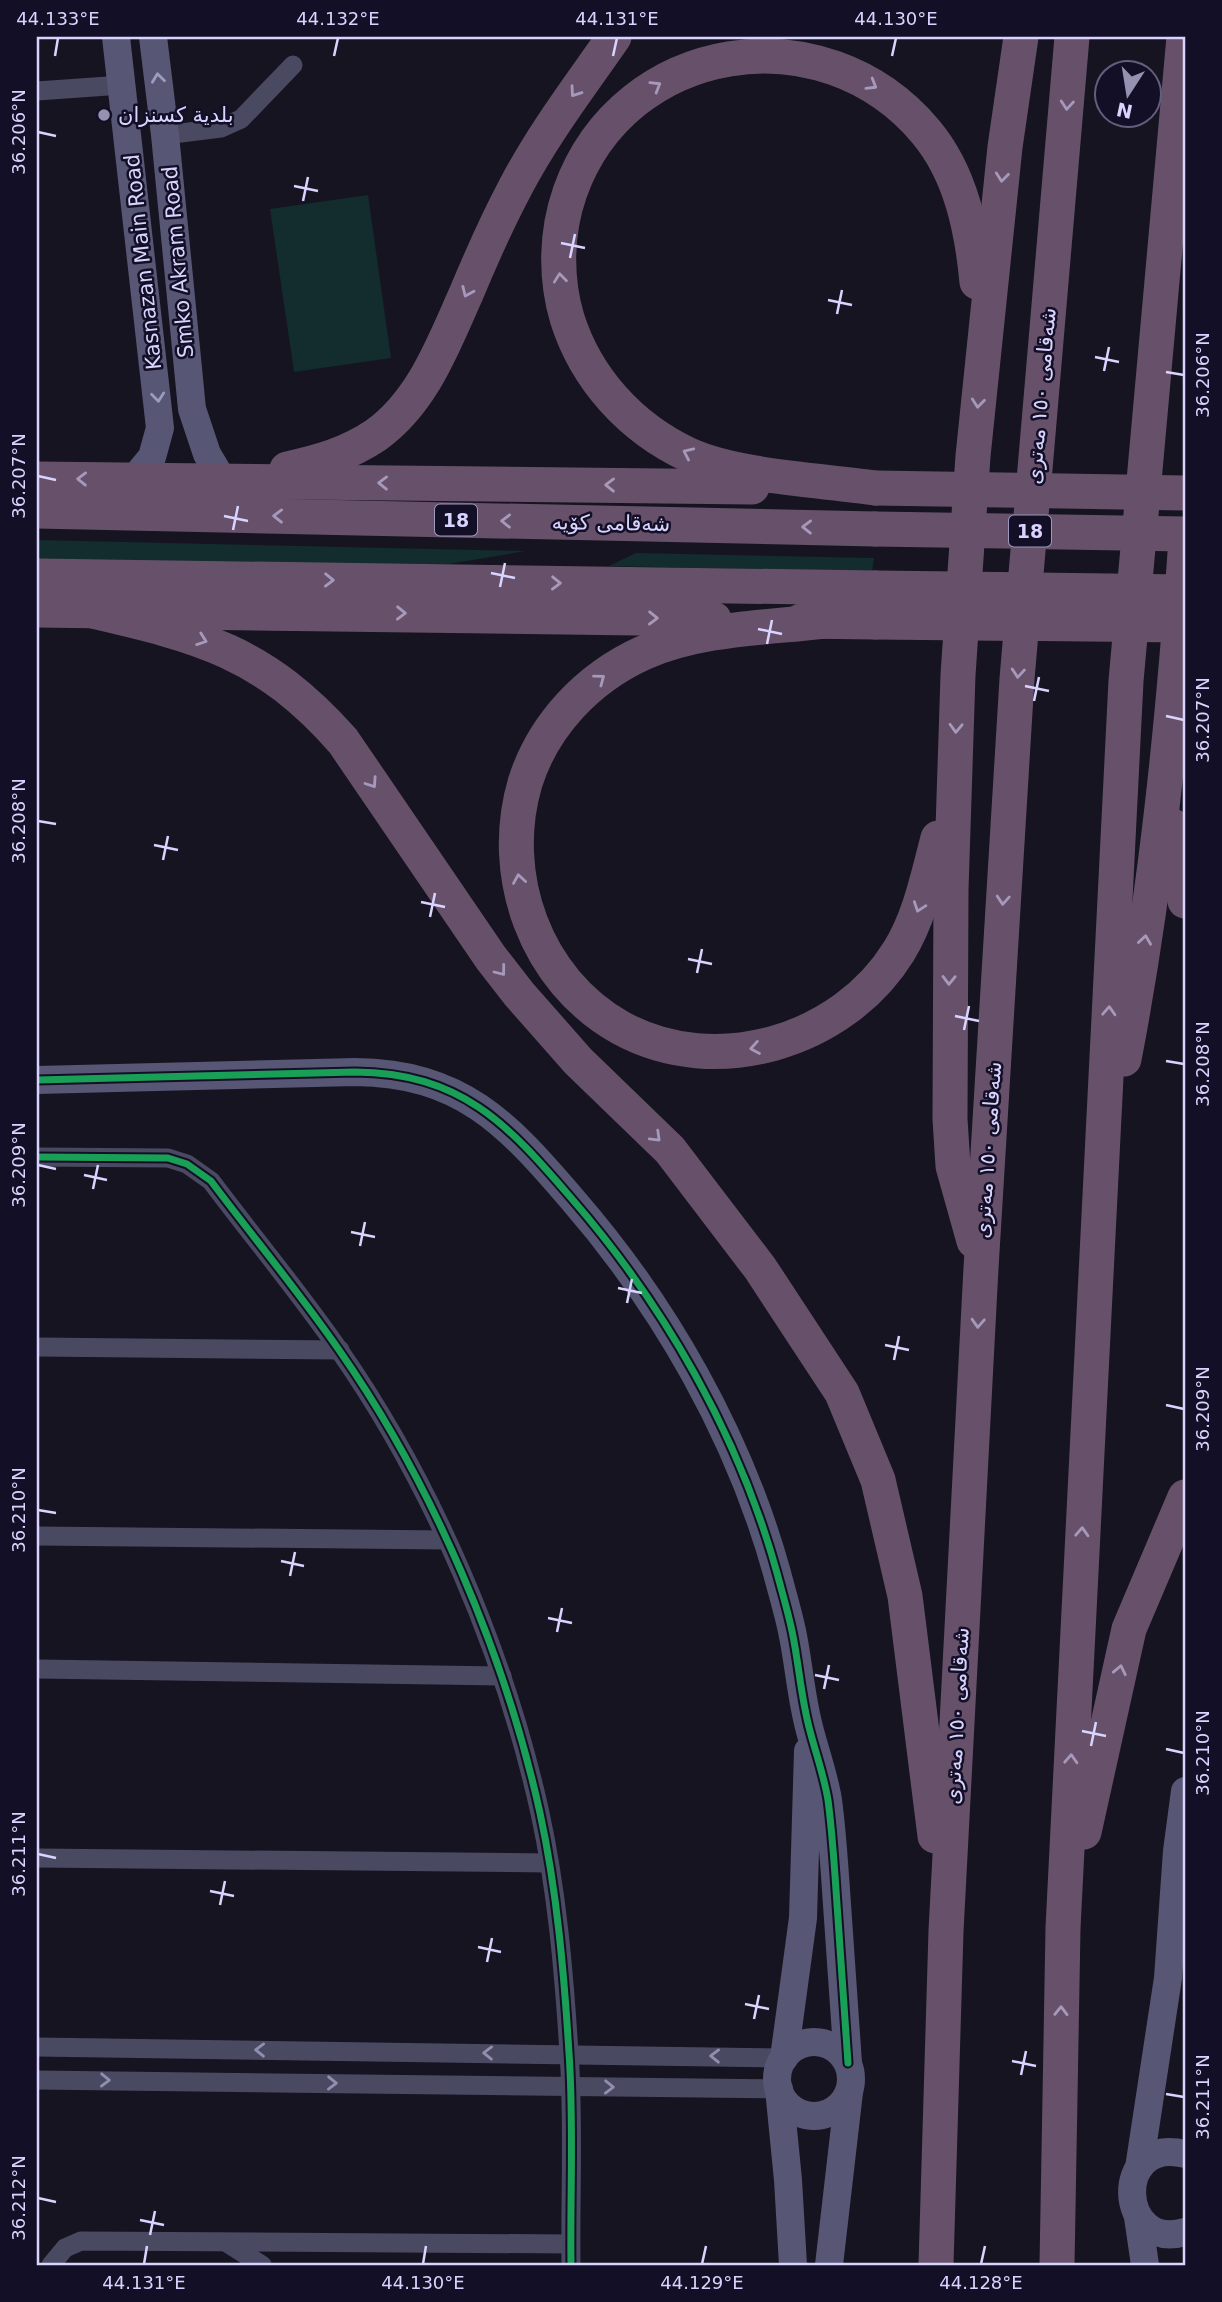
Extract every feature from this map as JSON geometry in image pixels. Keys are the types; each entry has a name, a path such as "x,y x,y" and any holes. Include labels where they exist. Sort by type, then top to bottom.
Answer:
{"highway":[{"path":"228,481 317,463 338,456 377,434 394,420 423,384 435,364 486,249 534,153 614,37"},
{"path":"981,1268 959,1189 950,1142 948,1007 958,675 972,470 984,347 1005,147 1021,37"},
{"name":"شەقامی ١٥٠ مەتری","path":"936,2265 946,1931 981,1268 1017,679 1072,37"},
{"path":"1057,2265 1063,1928 1126,681 1184,37"},
{"path":"874,488 723,466 690,455 632,418 608,394 588,366 573,335 563,304 558,271 559,239 565,206 576,175 606,129 640,96 671,77 706,63 742,56 779,55 816,61 850,73 879,89 905,109 927,133 945,160 959,190 974,248 984,347"},
{"path":"37,478 1185,493"},
{"name":"شەقامی کۆیە","path":"37,510 1185,534"},
{"path":"1095,1275 1118,1101 1143,954 1169,742 1185,553"},
{"path":"37,576 875,605 1185,625"},
{"path":"955,770 920,906 899,951 868,990 829,1021 782,1042 755,1049 701,1051 647,1039 622,1028 602,1016 568,984 553,966 531,925 518,876 516,849 517,822 529,769 556,722 575,701 611,671 643,653 696,636 825,621 875,605 1185,592"},
{"path":"37,610 825,621"},
{"path":"88,610 173,630 237,654 267,672 320,715 363,769 465,922 512,985 578,1061 670,1150 760,1268 842,1393 878,1480 905,1597 946,1931"},
{"path":"1169,742 1175,854 1185,901"},
{"path":"1063,1928 1129,1629 1185,1497"}],"street":[{"name":"Kasnazan Main Road","path":"116,37 160,428 152,457 133,480"},
{"name":"Smko Akram Road","path":"153,37 191,409 207,454 228,481"},
{"path":"165,135 220,128 241,119 293,65"},
{"path":"37,90 122,85"},
{"path":"37,1080 385,1073 414,1077 470,1100 494,1117 552,1175 618,1255 680,1349 709,1402 757,1513 792,1629 810,1730 823,1777 831,1824 848,2063 851,2072 829,2265"},
{"path":"37,1157 168,1158 196,1168 211,1181 340,1350 414,1475 446,1540 502,1676 529,1768 549,1863 569,2054 571,2265"},
{"path":"37,1347 340,1350"},
{"path":"37,1536 446,1540"},
{"path":"37,1669 502,1676"},
{"path":"793,2265 779,2068 784,2058 803,1918 805,1802 810,1730"},
{"path":"1139,2168 1168,1978 1177,1851 1185,1791"},
{"path":"37,1857 549,1863"},
{"path":"37,2047 784,2058 801,2044 822,2043 841,2054 848,2063"},
{"path":"37,2080 779,2089"},
{"path":"779,2089 791,2108 801,2114 813,2116 835,2110 849,2092"},
{"path":"1145,2265 1138,2217 1130,2192 1133,2179 1149,2158 1161,2152 1175,2151 1185,2154"},
{"path":"1138,2217 1157,2232 1185,2232"},
{"path":"51,2265 65,2248 81,2241 570,2244"},
{"path":"226,2243 262,2265"}],"green space":[{"path":"368,195 391,358 294,372 270,209"},
{"path":"37,540 526,551 449,564 371,567 37,560"},
{"path":"636,553 874,558 872,572 609,566"}],"cycle path":[{"path":"37,1080 355,1072 392,1075 424,1082 479,1107 503,1126 526,1147 606,1240 668,1328 720,1423 742,1472 777,1573 789,1617 807,1719 828,1800 848,2063"},
{"path":"37,1157 168,1158 187,1164 211,1181 339,1350 405,1456 434,1513 486,1632 507,1692 546,1842 559,1932 569,2053 572,2132 571,2265"}],"place":[{"name":"بلدية كسنزان","path":"104,115"}]}
